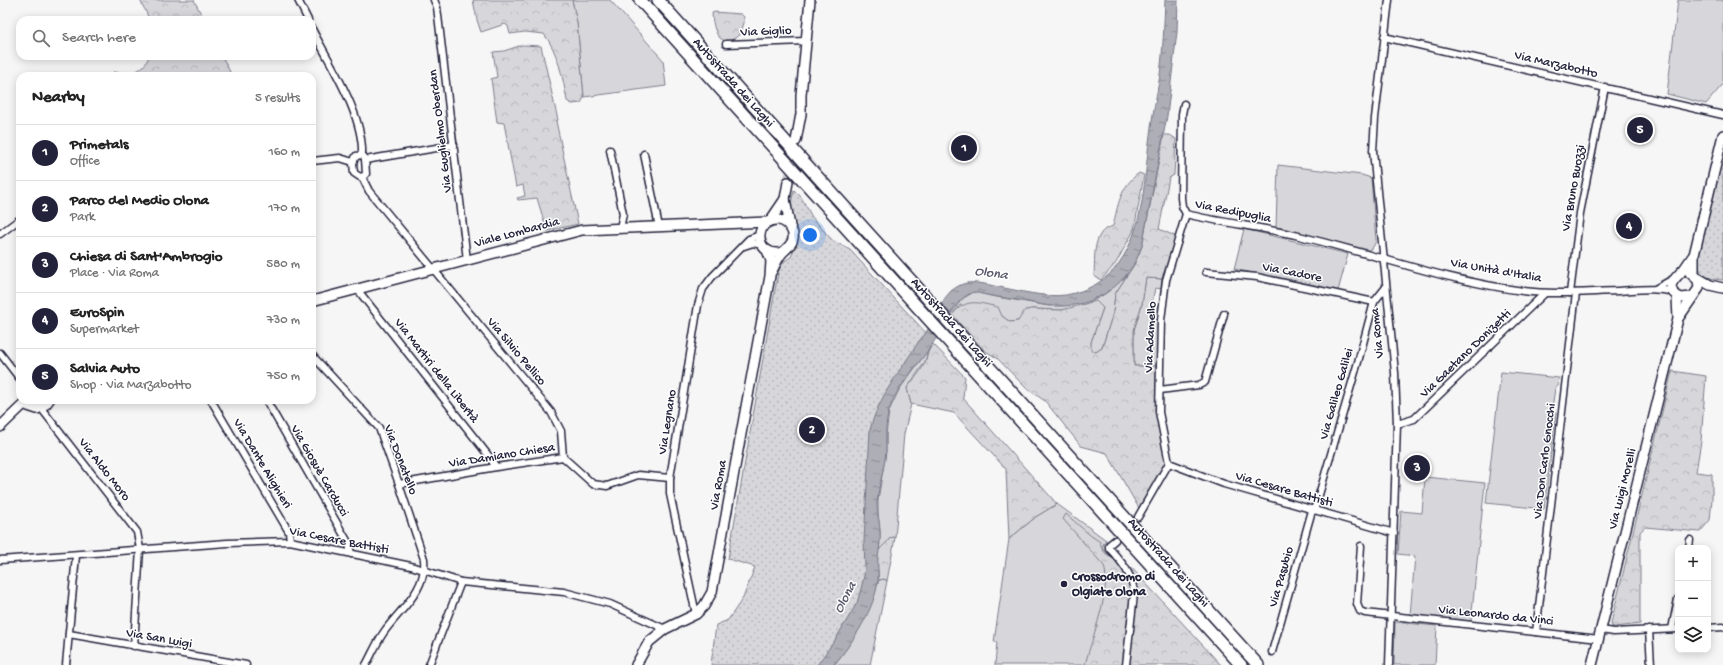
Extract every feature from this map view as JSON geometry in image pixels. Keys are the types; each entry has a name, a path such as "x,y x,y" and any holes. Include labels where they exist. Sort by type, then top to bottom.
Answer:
{"highway":[{"name":"Autostrada dei Laghi","path":"640,0 1241,665"},
{"name":"Autostrada dei Laghi","path":"658,0 1258,665"}],"street":[{"path":"298,0 306,16"},
{"name":"Via Guglielmo Oberdan","path":"434,0 438,7 467,260"},
{"path":"795,139 801,114 801,95 810,0"},
{"name":"Via Roma","path":"1389,0 1375,118 1373,151 1395,373 1397,424 1389,665"},
{"path":"316,37 354,112 366,174 362,177"},
{"name":"Via Marzabotto","path":"1384,37 1723,115"},
{"name":"Via Giglio","path":"726,44 806,41"},
{"name":"Via Bruno Buozzi","path":"1573,293 1580,213 1591,151 1605,87"},
{"name":"Via Redipuglia","path":"1184,104 1182,114 1181,198 1182,206 1186,214 1298,235 1383,259"},
{"name":"Via Luigi Morelli","path":"1678,319 1694,296 1699,284 1695,276 1694,255 1723,135"},
{"path":"316,161 340,158 353,162 356,156 363,158 454,145"},
{"path":"610,150 623,214 620,228"},
{"path":"644,154 659,227"},
{"name":"Via Silvio Pellico","path":"353,162 354,173 356,176 362,177 369,192 551,412 562,431 563,458"},
{"path":"788,182 785,198 790,227"},
{"path":"760,235 763,226 768,222 785,198"},
{"name":"Via Adamello","path":"1169,463 1160,412 1161,320 1166,280 1186,214"},
{"path":"768,222 778,220 784,221 790,227"},
{"path":"0,234 16,222"},
{"name":"Viale Lombardia","path":"316,300 582,230 768,222"},
{"name":"Viale Lombardia","path":"734,224 750,229 760,235"},
{"name":"Via Roma","path":"770,276 783,252 793,240 790,227"},
{"name":"Via Roma","path":"636,665 649,642 665,629 696,614 704,606 712,592 770,276 770,261 760,235"},
{"name":"Via Legnano","path":"696,614 670,494 670,478 701,296 707,283 740,248 749,239 760,235"},
{"path":"740,248 753,243 777,253 783,252"},
{"name":"Via Luigi Morelli","path":"1592,665 1678,319 1676,295 1672,287 1677,276 1694,255"},
{"name":"Via Unità d'Italia","path":"1383,259 1479,284 1545,293 1655,289 1676,295"},
{"name":"Via Cadore","path":"1206,272 1257,277 1374,302"},
{"path":"1677,276 1689,272 1704,282 1720,288"},
{"name":"Via Unità d'Italia","path":"1655,289 1677,276"},
{"name":"Via Galileo Galilei","path":"1314,510 1358,362 1374,302 1386,287"},
{"path":"1676,295 1684,299 1720,288"},
{"name":"Via Martiri della Libertà","path":"357,289 483,448 496,467"},
{"name":"Via Gaetano Donizetti","path":"1397,424 1414,419 1545,293"},
{"name":"Via Don Carlo Gnocchi","path":"1536,632 1573,293"},
{"path":"1160,390 1199,385 1205,382 1224,314"},
{"path":"0,353 16,374"},
{"name":"Via Donatello","path":"316,359 379,428 424,559 425,570"},
{"path":"0,427 22,404"},
{"path":"27,404 33,408 41,408 46,404"},
{"name":"Via Dante Alighieri","path":"213,404 289,532 290,540"},
{"name":"Via Giosuè Carducci","path":"268,404 349,544 351,554"},
{"name":"Via Aldo Moro","path":"41,408 136,530 140,549 134,646"},
{"name":"Via Damiano Chiesa","path":"399,484 496,467 563,458 593,484 607,486 638,475 670,478"},
{"path":"1138,517 1169,463"},
{"name":"Via Cesare Battisti","path":"1169,463 1224,484 1394,533"},
{"name":"Via Pasubio","path":"1272,652 1311,514 1314,510"},
{"name":"Via Cesare Battisti","path":"0,560 140,549 290,540 425,570 461,582 564,592 610,604 665,629"},
{"path":"1115,540 1109,545 1109,548 1124,565 1134,585 1126,665"},
{"path":"1689,545 1690,540"},
{"name":"Via Leonardo da Vinci","path":"1361,546 1357,607 1360,611 1367,614 1536,632 1600,634 1675,629"},
{"path":"66,665 76,555"},
{"path":"366,665 383,633 419,588 425,570"},
{"path":"429,665 461,582"},
{"path":"1711,628 1723,627"},
{"path":"1649,630 1651,665"},
{"name":"Via San Luigi","path":"69,634 246,665"}],"green space":[{"path":"140,0 194,0 202,16 148,16"},
{"path":"473,0 572,0 577,23 584,97 581,103 572,104 567,101 562,74 553,49 544,34 525,32 510,34 508,26 505,24 481,32"},
{"path":"572,0 610,0 663,60 666,86 584,97 577,23"},
{"path":"1678,0 1723,0 1723,84 1706,104 1667,94"},
{"path":"713,12 741,14 744,17 744,23 740,35 728,42 720,38 714,27"},
{"path":"522,45 541,46 558,120 556,121 578,224 547,231 537,198 518,200 517,198 525,196 523,185 516,187 504,123 497,122 491,79 497,77 493,52 504,51"},
{"path":"147,60 224,60 230,72 135,72 139,70"},
{"path":"1164,135 1170,135 1176,139 1174,175 1169,178 1159,229 1177,237 1164,279 1146,278 1142,304 1134,330 1134,366 1156,366 1157,414 1166,463 1140,510 1107,453 1081,446 1045,401 1026,388 997,358 984,350 952,315 957,309 963,306 979,303 998,307 1002,316 1010,322 1018,321 1025,310 1062,310 1096,301 1103,308 1091,342 1091,350 1096,352 1102,348 1113,313 1115,294 1134,265 1142,246"},
{"path":"1723,151 1723,280 1709,278 1701,272 1699,269 1699,258"},
{"path":"1278,165 1362,175 1371,178 1376,241 1373,247 1369,250 1276,227"},
{"path":"1139,173 1144,175 1134,230 1116,263 1101,280 1094,276 1096,244 1101,233 1105,229 1113,226 1118,204 1124,190"},
{"path":"794,190 801,197 812,217 832,240 850,250 927,334 885,402 870,586 824,665 711,665 716,625 728,620 743,598 755,567 728,559 778,273 786,260 791,257 798,238 791,216 791,203"},
{"path":"1244,229 1348,254 1338,291 1234,269"},
{"path":"1127,275 1115,294 1113,313 1102,348 1096,352 1090,350 1091,342 1103,308 1062,310 1031,309 1018,321 1010,322 1002,316 960,305 952,315 951,314 962,299 974,292 1049,306 1092,301 1105,294"},
{"path":"1146,278 1164,279 1162,289 1155,288 1152,303 1159,304 1156,366 1134,366 1134,330 1142,304"},
{"path":"933,344 965,377 963,398 1057,504 1037,516 1009,539 1006,469 954,413 911,404 907,388 922,369 929,350"},
{"path":"928,350 925,362 907,388 911,404 904,434 895,538 890,538 879,550 880,532 878,500 886,451 889,411 899,390"},
{"path":"1672,371 1706,376 1701,441 1696,472 1712,474 1710,520 1700,532 1645,527 1640,532 1640,624 1612,627 1611,623"},
{"path":"1501,372 1559,378 1558,386 1555,388 1552,409 1556,413 1544,509 1486,503"},
{"path":"1425,477 1485,483 1471,621 1410,616 1415,556 1398,554 1401,511 1422,513"},
{"name":"Crossodromo di Olgiate Olona","path":"1057,504 1106,540 1102,547 1116,565 1121,665 995,665 997,642 994,642 1009,539 1037,516"},
{"path":"1066,514 1100,542 1103,550 1110,556 1102,547 1106,540 1221,665 1085,665 1100,615 1106,576 1104,566 1063,519"},
{"path":"893,537 895,538 887,581 884,579 879,580 877,565 878,553 887,541"},
{"path":"884,579 887,581 870,665 834,665 861,625 871,604 879,580"},
{"path":"1395,622 1437,626 1435,665 1394,665"}],"water":[{"path":"1165,0 1178,0 1177,32 1167,116 1142,246 1136,259 1129,271 1110,291 1085,303 1071,306 1051,306 974,292 960,301 955,307 928,351 902,384 892,402 889,411 886,426 886,450 877,504 880,538 878,580 873,602 862,625 834,665 817,665 835,640 857,603 863,581 865,569 864,541 870,430 878,406 928,329 946,297 957,287 967,283 984,284 1039,295 1057,296 1074,293 1089,288 1109,275 1128,249 1139,218 1142,201 1151,128 1160,75"}],"tunnel":[{"path":"788,182 794,146"}],"place":[{"name":"Salvia Auto","path":"1640,130"},
{"name":"Primetals","path":"964,148"},
{"name":"EuroSpin","path":"1629,226"},
{"name":"Parco del Medio Olona","path":"812,430"},
{"name":"Chiesa di Sant'Ambrogio","path":"1417,468"},
{"name":"Crossodromo di Olgiate Olona","path":"1064,584"}],"water label":[{"name":"Olona","path":"991,274"},
{"name":"Olona","path":"846,598"}]}
